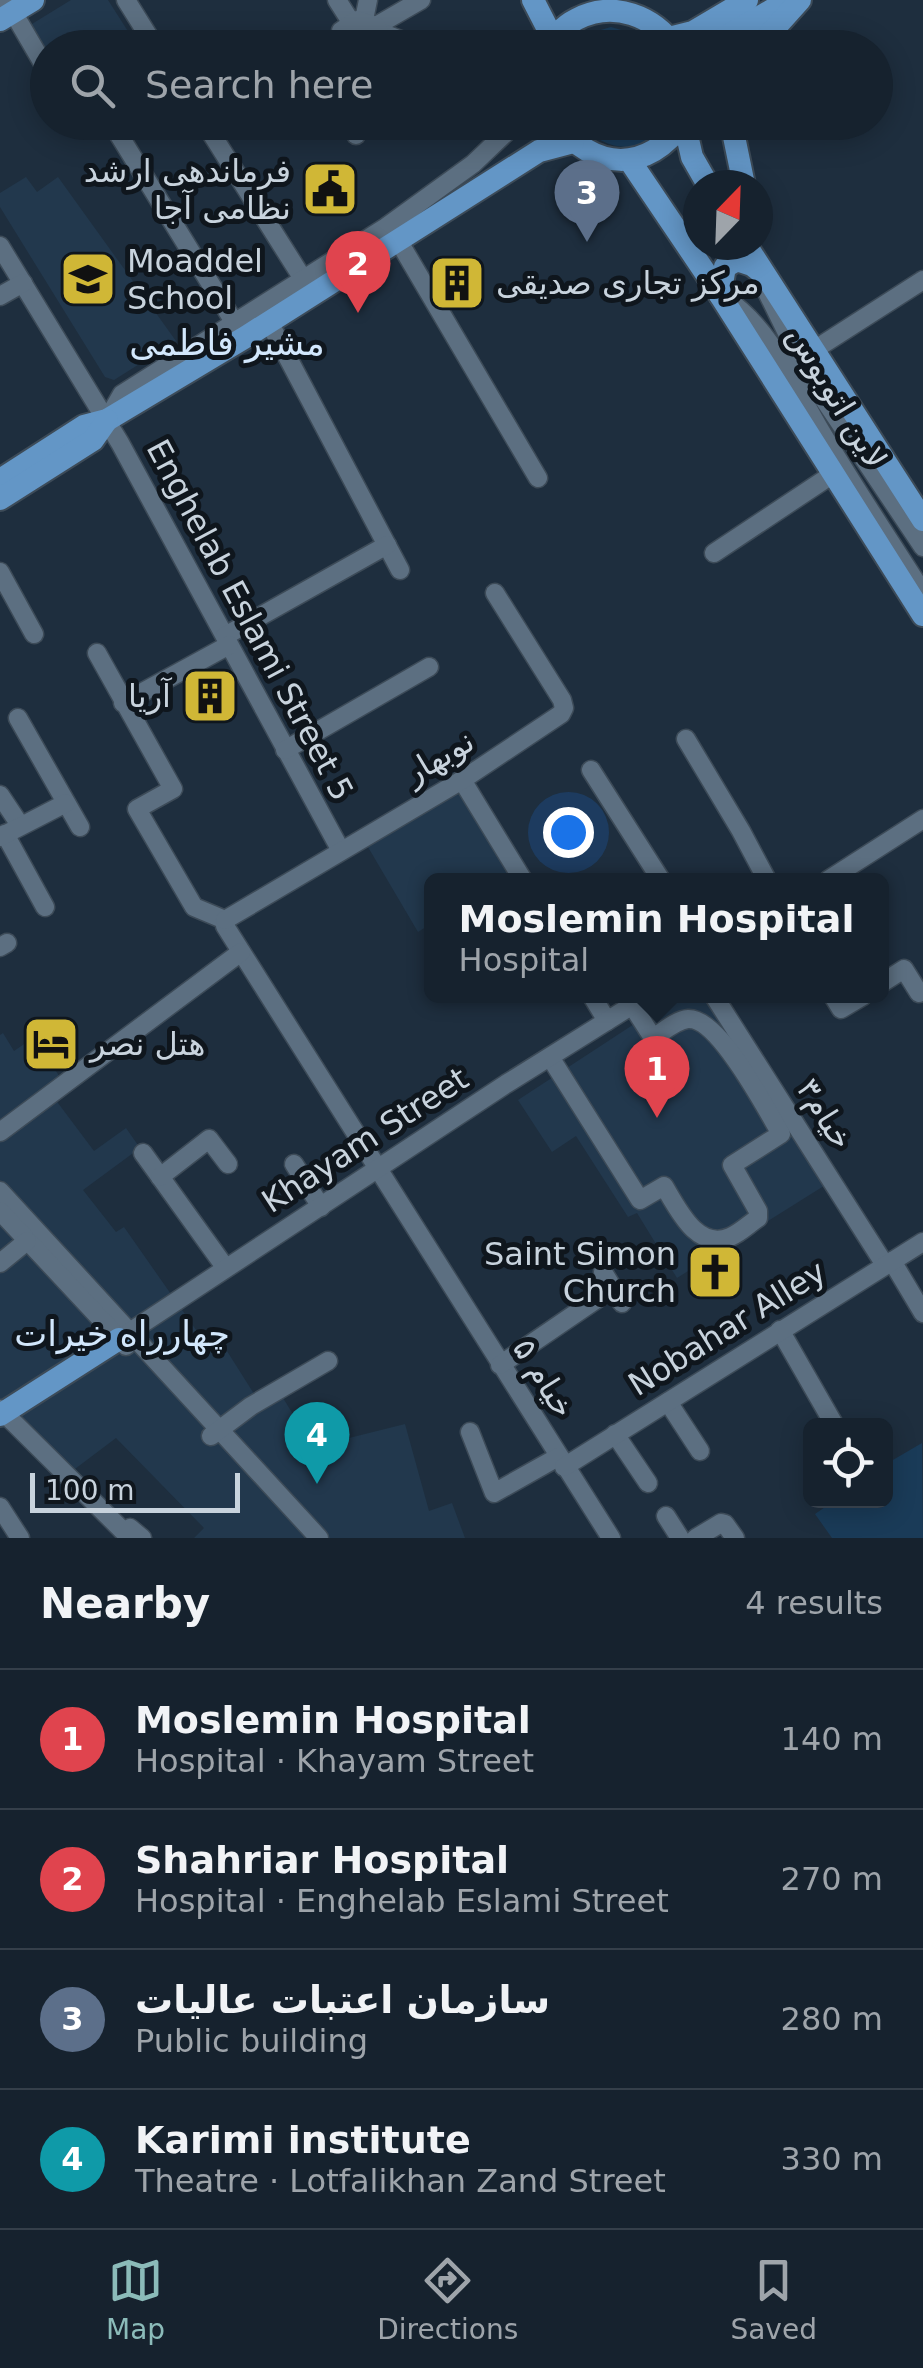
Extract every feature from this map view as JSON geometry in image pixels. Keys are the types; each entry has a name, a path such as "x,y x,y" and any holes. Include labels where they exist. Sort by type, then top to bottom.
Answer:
{"main road":[{"path":"533,0 546,30"},
{"path":"696,30 747,0"},
{"path":"737,30 789,0"},
{"path":"773,30 800,0"},
{"path":"564,30 602,4 647,19 659,30"},
{"path":"0,500 92,440 107,420 239,330 269,322 308,287 398,240 539,151 573,142 606,158 630,161 661,148 668,140"},
{"path":"688,140 699,170"},
{"path":"734,140 741,170"},
{"path":"630,161 923,614"},
{"path":"720,295 724,267 737,260 752,265 764,276"},
{"path":"755,260 923,520"},
{"path":"761,260 764,276"},
{"path":"0,480 84,426 107,420"},
{"path":"1,1412 124,1336"}],"street":[{"path":"126,0 145,30"},
{"path":"337,0 370,29"},
{"path":"368,0 370,29"},
{"path":"370,29 421,0"},
{"path":"13,8 30,39"},
{"path":"122,140 239,330 308,287 472,164 498,140"},
{"path":"215,140 308,287"},
{"path":"398,240 538,478"},
{"name":"Enghelab Eslami Street 5","path":"0,246 107,420 340,849"},
{"name":"لاین اتوبوس","path":"764,276 766,293 807,374 923,547"},
{"path":"814,350 923,280"},
{"path":"0,296 23,282"},
{"name":"لاین اتوبوس","path":"720,295 749,314 778,353 818,426 923,593"},
{"path":"269,322 400,570"},
{"path":"714,554 834,474"},
{"path":"124,703 387,545"},
{"path":"0,572 34,634"},
{"name":"نوبهار","path":"225,920 462,780 561,714 564,708 495,593"},
{"path":"97,653 173,789 137,809 194,907 225,920"},
{"path":"285,750 430,667"},
{"path":"18,718 80,826"},
{"path":"686,738 762,873"},
{"path":"591,770 657,873"},
{"path":"462,780 519,873"},
{"path":"0,795 8,832 44,907"},
{"path":"8,832 66,803"},
{"path":"839,873 923,818"},
{"name":"۵ خیام","path":"225,920 225,926 376,1170 611,1538"},
{"path":"0,1132 241,952"},
{"path":"889,979 904,969 919,992"},
{"path":"596,1003 607,1021"},
{"name":"Khayam Street","path":"124,1336 225,1266 635,1003"},
{"path":"550,1057 640,1200 664,1186 689,1226 702,1236 727,1239 758,1218 758,1211 732,1164 781,1134 732,1054 705,1025 693,1019 682,1020 653,1038 641,1003"},
{"name":"خیام۳","path":"719,1003 923,1313"},
{"path":"160,1177 209,1139 228,1164"},
{"path":"143,1153 225,1266"},
{"path":"294,1164 321,1207"},
{"path":"0,1191 124,1336 319,1538"},
{"path":"0,1211 124,1336"},
{"path":"0,1263 28,1242"},
{"name":"Nobahar Alley","path":"470,1432 494,1493 616,1434 923,1242"},
{"path":"500,1365 613,1288"},
{"path":"780,1330 831,1418"},
{"path":"214,1433 328,1361"},
{"path":"668,1402 700,1451"},
{"path":"1,1412 134,1535"},
{"path":"214,1433 304,1538"},
{"path":"616,1434 648,1484"},
{"path":"0,1507 20,1538"},
{"path":"666,1516 680,1538"},
{"path":"696,1538 720,1523 726,1524 736,1538"}],"shaded area":[{"path":"71,0 108,0 127,30 30,32 27,27"},
{"path":"601,140 650,140 636,146"},
{"name":"Moaddel School","path":"26,177 37,192 58,177 176,341 114,380 105,377 0,207 0,193"},
{"path":"457,791 509,873 424,873 424,928 418,932 365,842"},
{"path":"666,1003 712,1003 827,1184 677,1278 637,1213 628,1217 576,1136 552,1152 518,1100"},
{"path":"3,1033 14,1051 33,1038 60,1077 55,1099 94,1151 126,1128 140,1148 83,1190 116,1232 124,1227 208,1347 220,1340 256,1397 280,1393 313,1447 405,1424 429,1511 452,1503 465,1538 194,1538 204,1528 116,1438 63,1478 0,1408"},
{"path":"922,1443 923,1538 832,1538 815,1514 824,1508 893,1508 893,1460"}],"place":[{"name":"فرماندهی ارشد نظامی آجا","path":"330,189"},
{"name":"سازمان اعتبات عالیات","path":"587,242"},
{"name":"Moaddel School","path":"88,279"},
{"name":"مرکز تجاری صدیقی","path":"457,283"},
{"name":"Shahriar Hospital","path":"358,313"},
{"name":"آریا","path":"210,696"},
{"name":"هتل نصر","path":"51,1044"},
{"name":"Moslemin Hospital","path":"657,1118"},
{"name":"Saint Simon Church","path":"715,1272"},
{"name":"Karimi institute","path":"317,1484"}],"district":[{"name":"مشیر فاطمی","path":"227,343"},
{"name":"چهارراه خیرات","path":"122,1334"}]}
